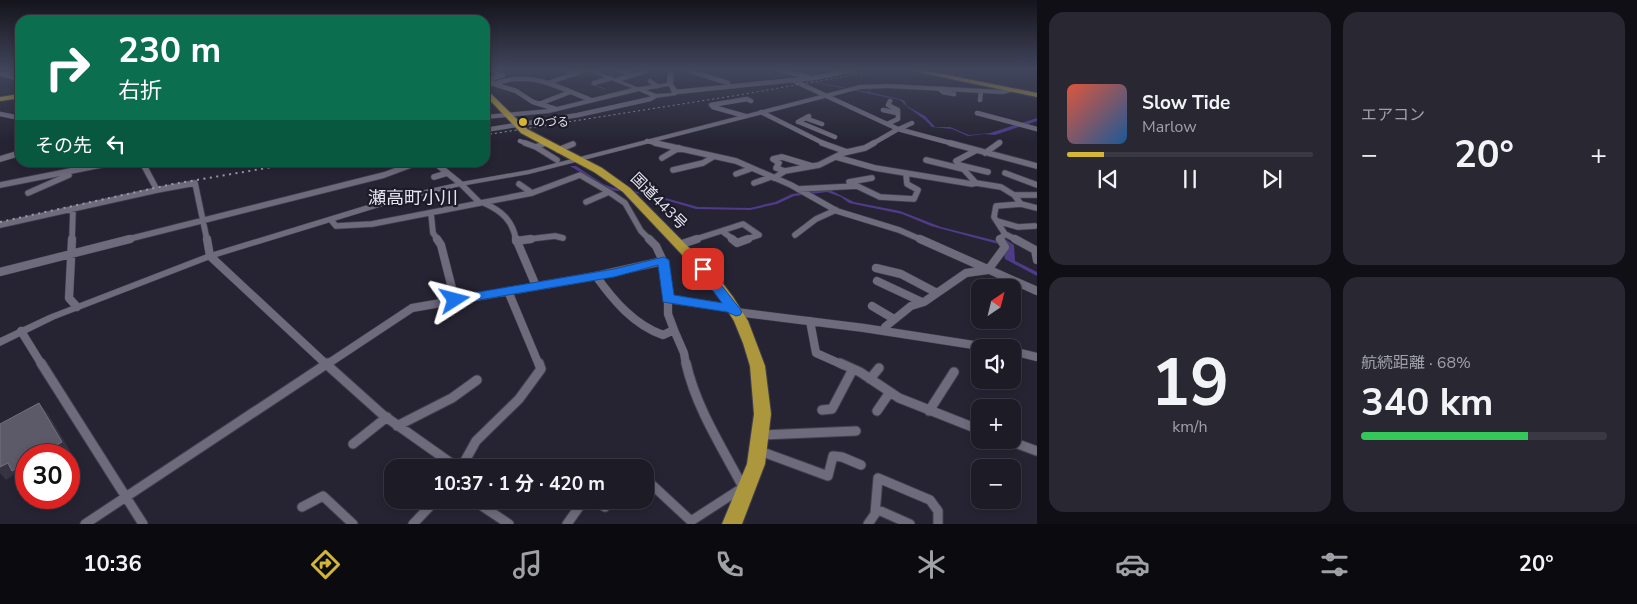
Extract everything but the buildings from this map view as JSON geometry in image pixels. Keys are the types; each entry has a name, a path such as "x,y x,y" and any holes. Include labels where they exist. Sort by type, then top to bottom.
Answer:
{"highway":[{"name":"国道443号","path":"490,95 517,126 549,150 597,169 616,182 713,280 736,312 749,337 762,385 763,411 762,435 755,466 732,524"},
{"path":"0,100 15,97"}],"street":[{"path":"520,93 540,105 574,116"},
{"path":"531,113 540,105 567,93"},
{"path":"574,93 591,100"},
{"path":"490,117 556,109 620,93"},
{"path":"649,93 654,96"},
{"path":"490,129 574,116 645,101 654,96 668,93"},
{"path":"820,93 898,129 1037,166"},
{"path":"0,342 20,331 77,307 210,256 397,199 461,184 529,172 835,93"},
{"path":"980,100 981,93"},
{"path":"745,116 712,106 747,99 751,101"},
{"path":"887,124 898,119 898,110 888,105 890,101"},
{"path":"883,110 898,113"},
{"path":"762,112 822,143 848,152"},
{"path":"977,112 1037,130"},
{"path":"0,114 15,117"},
{"path":"791,126 807,117 822,124"},
{"path":"799,122 835,137"},
{"path":"754,183 774,177 785,171 812,166 848,152 865,148 912,122"},
{"path":"520,141 549,150 573,144"},
{"path":"647,141 736,161 750,169 806,185 872,178"},
{"path":"984,153 1000,142"},
{"path":"662,158 679,148"},
{"path":"975,151 956,161 976,183"},
{"path":"0,159 15,154"},
{"path":"673,170 683,165 700,166 713,157"},
{"path":"785,171 776,168 779,163 773,159 782,157 812,166"},
{"path":"836,157 906,174 1002,187 1008,189 1021,204"},
{"path":"926,160 988,172"},
{"path":"0,185 91,167"},
{"path":"28,193 91,167"},
{"path":"145,167 157,190"},
{"path":"0,272 384,175 406,167"},
{"path":"440,167 482,203 498,209 507,218 514,228 516,241 536,286"},
{"path":"736,174 750,169"},
{"path":"434,177 447,173"},
{"path":"1005,173 1037,185"},
{"path":"798,189 857,186 880,197 914,199 918,190 907,184 906,174"},
{"path":"331,220 336,226 372,224 532,193 580,175 609,192 625,203 641,231 656,246 664,260 668,314 684,354 690,381 704,414 745,492"},
{"path":"774,177 836,210 898,230 1037,291"},
{"path":"0,225 195,183 210,256 387,418 446,459"},
{"path":"519,184 532,193"},
{"path":"586,202 609,192"},
{"path":"1014,195 1037,195"},
{"path":"1037,208 1021,204 996,206 994,217 1005,234 1036,251 1037,260"},
{"path":"73,209 69,298 77,307"},
{"path":"795,235 816,219 836,210"},
{"path":"431,213 433,233 441,245 455,300"},
{"path":"997,222 1018,227 1036,224"},
{"path":"679,244 743,224 759,235 737,243 722,231"},
{"path":"885,331 885,327 912,306 937,293 966,273 988,270 1005,247 999,240 1005,234"},
{"path":"516,241 555,236 563,238"},
{"path":"85,524 412,308 596,276 664,260"},
{"path":"876,268 901,274 937,293"},
{"path":"596,276 630,316 643,326 663,335 674,330"},
{"path":"877,281 922,302"},
{"path":"465,459 476,441 519,399 541,369 508,291"},
{"path":"668,299 730,308 736,312 885,331 971,345"},
{"path":"872,306 894,320"},
{"path":"810,321 816,353 853,369 890,392 929,411 971,427"},
{"path":"20,331 143,524"},
{"path":"1021,352 1036,355"},
{"path":"870,379 879,368"},
{"path":"822,410 832,410 853,369"},
{"path":"929,411 954,372"},
{"path":"397,426 452,398 477,380"},
{"path":"877,411 890,392"},
{"path":"354,444 387,418"},
{"path":"762,435 856,431"},
{"path":"1021,445 1037,451"},
{"path":"758,451 828,476 833,456 842,457 860,464"},
{"path":"868,524 875,514 878,478 930,500 938,511 938,524"},
{"path":"654,487 691,521 739,490 745,492"},
{"path":"302,507 323,496 353,524"},
{"path":"413,524 427,509"},
{"path":"486,509 509,524"},
{"path":"567,524 578,509"},
{"path":"876,509 910,524"}],"shaded area":[{"path":"868,93 904,100 907,106 925,116 935,127 950,127 969,135 990,133 1037,118 1037,121 995,135 968,136 952,129 932,127 908,107 900,100"},
{"path":"570,166 576,166 603,184 614,188 651,194 698,207 750,208 775,202 792,194 823,189 830,190 831,188 832,191 854,202 900,211 941,227 997,241 1005,239 1014,245 1015,261 1037,272 1037,276 1005,259 1002,245 931,226 902,214 849,203 841,197 827,192 794,196 777,204 750,210 696,209 645,194 610,190"}],"railway":[{"path":"490,134 748,93"},
{"path":"0,222 173,184 273,167"}],"place":[{"name":"のづる","path":"523,122"}],"district":[{"name":"瀬高町小川","path":"413,198"}],"route":[{"path":"455,300 614,273 664,260 668,299 730,308 736,312 720,288 703,269"}]}
